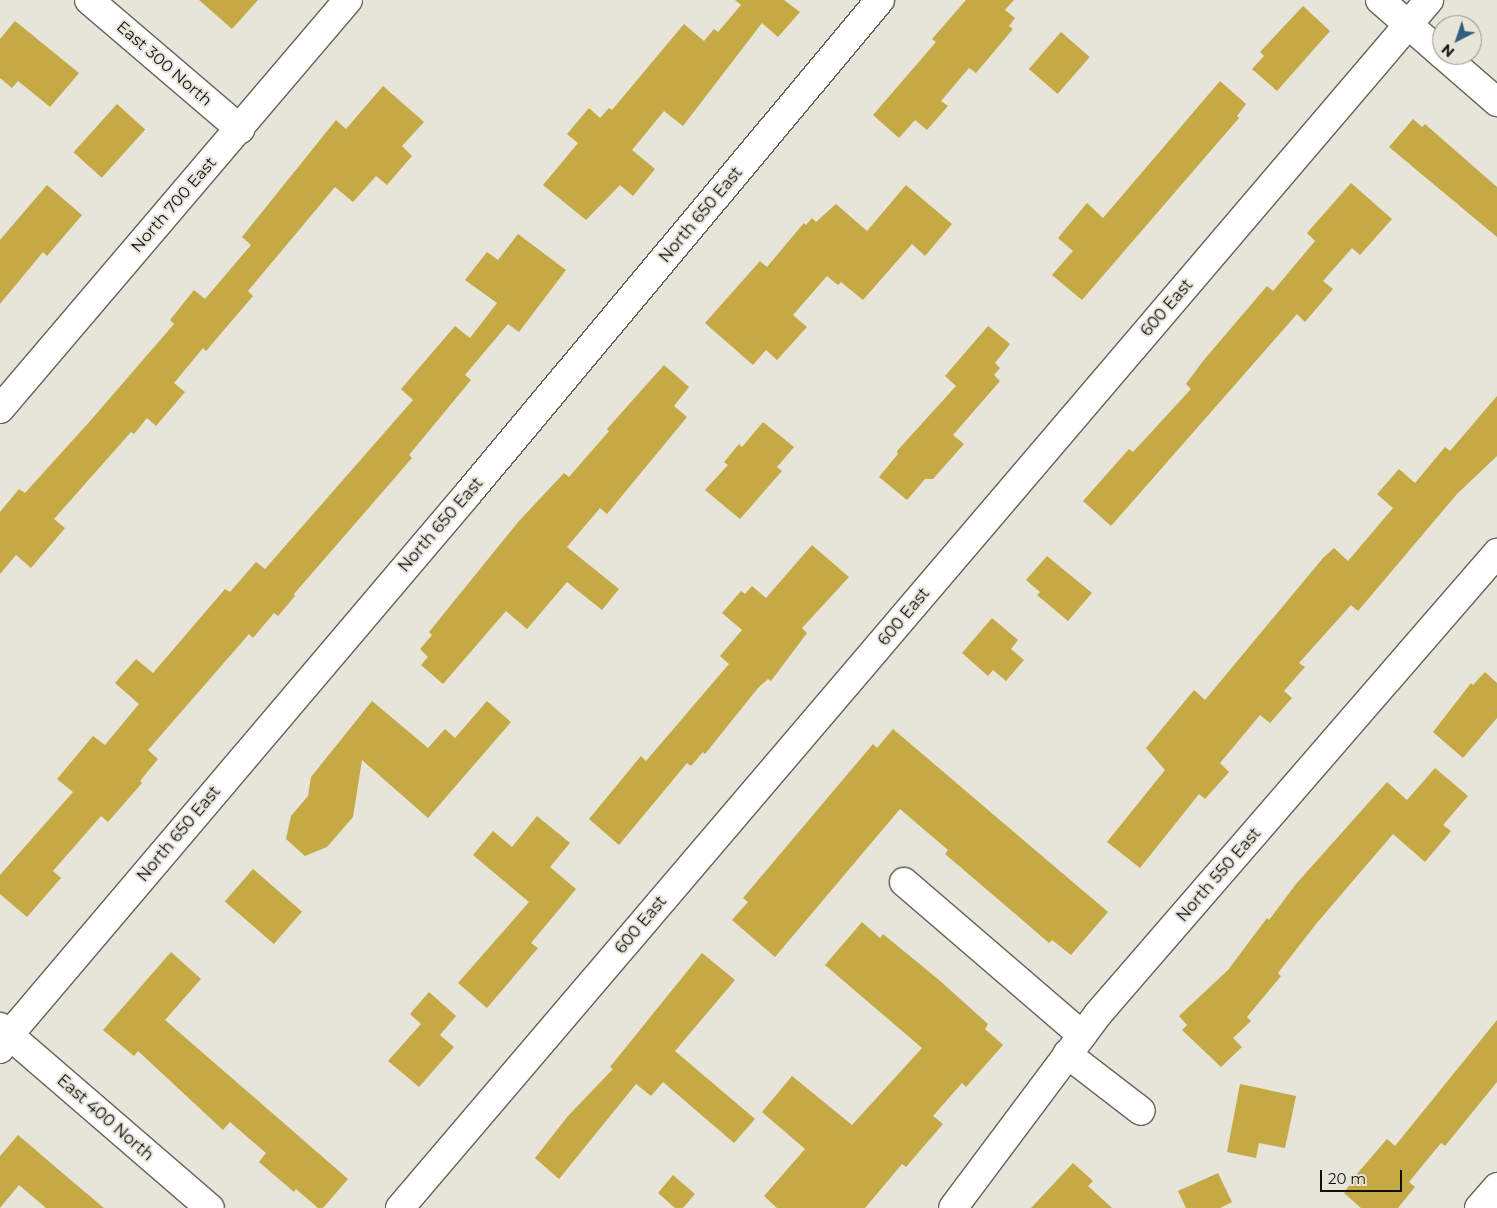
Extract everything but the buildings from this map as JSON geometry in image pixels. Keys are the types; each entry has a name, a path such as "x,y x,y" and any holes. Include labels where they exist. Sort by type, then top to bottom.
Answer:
{"street":[{"name":"East 300 North","path":"89,0 240,129"},
{"name":"North 700 East","path":"0,410 348,0"},
{"name":"North 650 East","path":"3,1037 466,496 880,0"},
{"path":"1380,0 1432,46"},
{"name":"600 East","path":"400,1208 1429,0"},
{"path":"1454,65 1497,102"},
{"name":"North 550 East","path":"953,1208 1074,1044 1497,553"},
{"path":"904,882 1074,1044 1141,1111"},
{"name":"East 400 North","path":"3,1037 210,1208"},
{"path":"1479,1208 1497,1187"}]}
